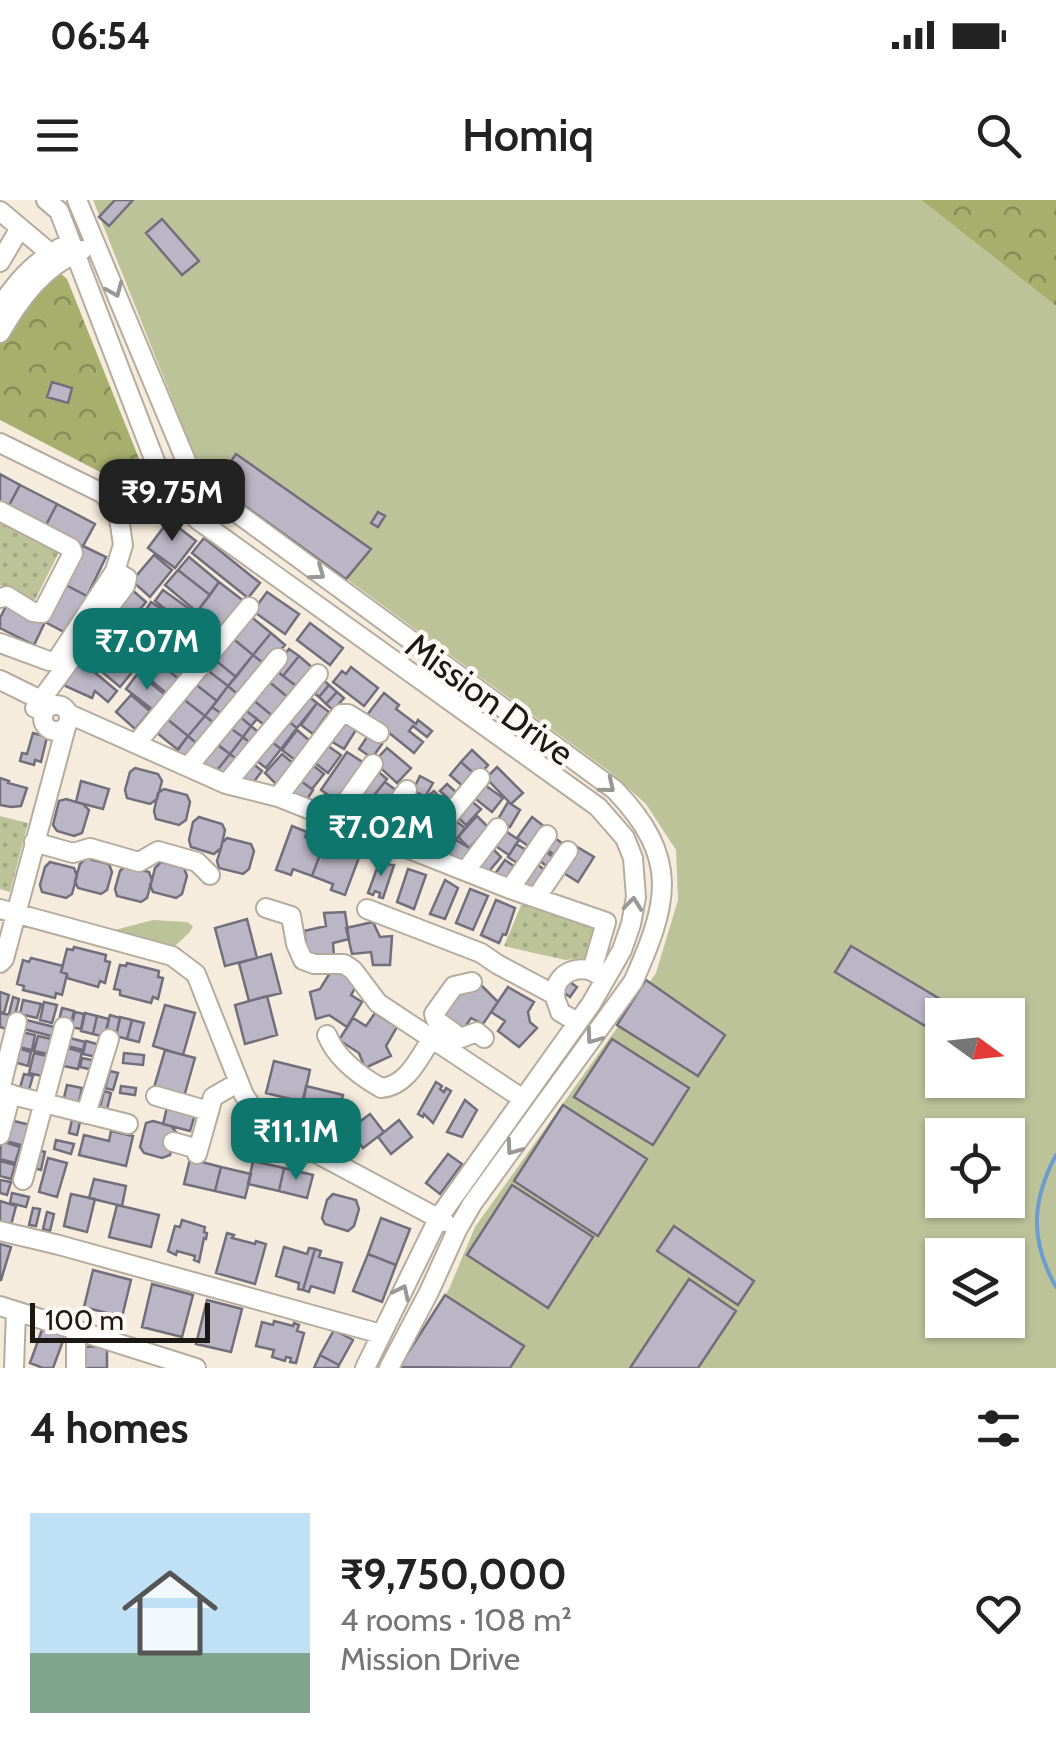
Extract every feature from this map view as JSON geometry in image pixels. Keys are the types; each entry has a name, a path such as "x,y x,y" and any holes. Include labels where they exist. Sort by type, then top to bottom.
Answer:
{"street":[{"name":"Mission Drive","path":"77,200 199,484 615,790 634,810 659,854 663,876 660,903 633,982 472,1204 389,1368"},
{"name":"Mission Drive","path":"52,206 166,490 198,520 598,807 625,838 634,858 636,897 622,950 598,981 577,1022 439,1217 365,1368"},
{"path":"0,211 50,253"},
{"path":"0,262 20,228"},
{"path":"0,307 27,271 50,253 93,240"},
{"path":"0,333 37,280 72,249"},
{"path":"0,443 104,494 113,505 123,545 115,571 56,660 49,662 0,643"},
{"path":"0,512 73,550 42,613 33,612 7,596 0,598"},
{"path":"68,721 59,731 50,730 44,724 43,707 126,586 127,578 115,571"},
{"path":"136,744 250,607"},
{"path":"188,767 278,658"},
{"path":"226,784 318,674"},
{"path":"0,680 43,707"},
{"path":"0,690 43,707"},
{"path":"278,796 342,714 379,733"},
{"path":"68,721 136,744 226,784 278,796 510,889 606,922 598,981"},
{"path":"0,963 4,959 9,911 34,842 68,721"},
{"path":"334,818 373,764"},
{"path":"419,852 480,778"},
{"path":"374,834 407,790"},
{"path":"466,870 498,828"},
{"path":"510,889 547,835"},
{"path":"34,842 73,853 90,848 139,862 158,851 196,862 210,875"},
{"path":"540,899 568,851"},
{"path":"266,908 291,916 303,960 344,964 354,970 378,1003 523,1099"},
{"path":"367,910 481,953 555,995"},
{"path":"9,911 172,956 187,965 202,986 244,1095 258,1116 277,1132 439,1217 456,1230"},
{"path":"577,1022 560,1012 555,995 560,978 575,968 598,981 617,1006"},
{"path":"468,1062 489,1032 461,1038 436,1020 434,1014 454,986 472,982"},
{"path":"0,1135 18,1022"},
{"path":"23,1180 64,1027"},
{"path":"327,1035 342,1059 381,1088 391,1087 406,1077 432,1038"},
{"path":"86,1114 108,1039"},
{"path":"173,1142 198,1152 213,1096 239,1082"},
{"path":"4,1092 128,1124"},
{"path":"156,1096 209,1110"},
{"path":"0,1232 381,1334"},
{"path":"14,1368 8,1309 195,1368"},
{"path":"76,1330 76,1368"}],"green space":[{"path":"93,200 921,200 1056,306 1056,1368 402,1368 449,1289 475,1227 656,973 678,900 676,850 646,804 610,772 213,481 196,459"},
{"path":"921,200 1056,200 1056,306"},
{"path":"60,273 67,279 156,501 0,420 0,338 51,274"},
{"path":"0,518 61,548 34,602 0,585"},
{"path":"0,816 28,823 10,892 0,889"},
{"path":"522,903 571,913 597,926 587,958 565,960 504,946"},
{"path":"153,920 187,922 193,926 174,947 111,931"}],"building":[{"path":"115,200 133,200 109,226 99,217"},
{"path":"162,219 199,261 182,275 146,233"},
{"path":"52,382 72,388 68,403 47,397"},
{"path":"236,454 371,549 346,579 220,488 216,483"},
{"path":"0,474 20,485 8,507 0,503"},
{"path":"20,485 57,504 45,527 8,507"},
{"path":"57,504 95,524 83,546 45,527"},
{"path":"378,512 385,516 378,527 371,523"},
{"path":"169,520 196,541 175,568 148,548"},
{"path":"204,538 260,583 248,598 192,553"},
{"path":"83,546 106,557 87,596 64,584"},
{"path":"154,555 172,570 150,597 132,581"},
{"path":"189,557 219,582 210,595 178,570"},
{"path":"178,570 210,595 197,612 165,585"},
{"path":"219,582 245,602 223,631 197,612"},
{"path":"64,584 87,596 68,634 45,622"},
{"path":"131,589 146,602 124,629 108,616"},
{"path":"163,590 195,613 185,624 155,601"},
{"path":"267,592 299,614 285,634 253,611"},
{"path":"151,602 185,624 171,642 139,621"},
{"path":"7,604 45,622 34,645 0,628"},
{"path":"195,613 220,634 204,653 179,632"},
{"path":"249,615 271,633 253,655 231,637"},
{"path":"139,621 171,642 158,658 128,638"},
{"path":"105,623 120,636 97,664 81,652"},
{"path":"310,623 343,648 330,665 297,640"},
{"path":"179,632 204,653 196,663 171,642"},
{"path":"271,633 285,645 267,666 253,655"},
{"path":"126,637 153,656 143,670 116,651"},
{"path":"231,637 253,655 236,677 214,659"},
{"path":"171,642 196,663 181,681 156,660"},
{"path":"289,649 299,656 283,676 274,668"},
{"path":"113,655 133,671 120,687 100,670"},
{"path":"253,655 267,666 242,698 228,686"},
{"path":"299,656 314,669 299,688 283,676"},
{"path":"214,659 236,677 228,686 206,669"},
{"path":"156,660 181,681 169,695 144,675"},
{"path":"81,661 117,691 108,702 95,691 92,698 63,685"},
{"path":"351,667 378,688 364,706 333,682"},
{"path":"206,669 228,686 217,701 194,683"},
{"path":"275,670 299,688 290,699 267,680"},
{"path":"138,673 169,698 157,713 126,689"},
{"path":"319,676 329,685 319,697 308,688"},
{"path":"267,680 290,699 275,718 252,699"},
{"path":"194,683 217,701 205,716 182,698"},
{"path":"329,685 337,692 326,704 319,697"},
{"path":"228,686 242,698 226,717 212,707"},
{"path":"337,692 344,698 333,710 326,704"},
{"path":"304,693 317,703 297,728 284,718"},
{"path":"384,693 399,705 396,709 432,731 427,737 413,726 409,731 423,742 414,753 367,715"},
{"path":"131,695 150,711 135,729 116,712"},
{"path":"182,698 205,716 188,736 167,719"},
{"path":"252,699 275,718 268,728 244,709"},
{"path":"317,703 329,712 313,734 301,725"},
{"path":"212,707 226,717 219,727 205,716"},
{"path":"244,709 257,719 251,726 239,716"},
{"path":"205,716 219,727 201,747 188,736"},
{"path":"239,716 251,726 243,737 230,728"},
{"path":"346,717 359,725 344,749 331,741"},
{"path":"284,718 297,728 281,749 268,739"},
{"path":"167,719 188,736 178,750 156,732"},
{"path":"251,726 262,735 254,746 243,737"},
{"path":"230,728 243,737 230,754 217,744"},
{"path":"297,730 310,741 295,760 282,750"},
{"path":"33,733 47,737 41,762 35,760 34,765 20,761 22,753 27,754"},
{"path":"369,734 382,744 372,758 359,749"},
{"path":"188,736 201,747 190,761 174,754"},
{"path":"243,737 254,746 241,763 230,754"},
{"path":"268,739 281,749 266,768 253,758"},
{"path":"216,744 230,754 214,774 201,764"},
{"path":"328,746 341,755 328,773 315,763"},
{"path":"387,748 411,768 397,783 374,762"},
{"path":"472,750 488,765 478,777 461,762"},
{"path":"347,752 364,763 340,803 321,790"},
{"path":"230,754 241,763 225,783 214,774"},
{"path":"282,754 294,764 276,784 265,773"},
{"path":"250,761 262,771 249,788 236,777"},
{"path":"461,762 478,777 467,790 450,775"},
{"path":"310,763 324,774 312,789 298,779"},
{"path":"497,767 523,793 511,804 486,778"},
{"path":"135,768 158,774 162,781 157,799 150,804 127,798 125,790"},
{"path":"375,769 387,779 363,809 351,800"},
{"path":"420,776 433,783 425,797 413,790"},
{"path":"0,778 27,788 21,806 0,805"},
{"path":"298,779 313,790 304,804 287,793"},
{"path":"81,781 109,789 103,809 76,802"},
{"path":"385,782 401,794 392,807 375,794"},
{"path":"482,783 503,798 492,812 472,796"},
{"path":"447,784 458,794 451,801 440,791"},
{"path":"164,789 187,795 190,802 186,820 179,825 156,819 158,793"},
{"path":"434,791 446,804 435,814 423,800"},
{"path":"326,794 340,803 330,816 316,809"},
{"path":"375,794 390,805 383,816 367,805"},
{"path":"412,797 420,806 409,825 396,812"},
{"path":"66,799 89,810 82,833 74,836 57,831 53,825 59,801"},
{"path":"469,799 481,809 466,825 455,815"},
{"path":"351,800 363,809 355,825 341,817"},
{"path":"508,802 520,810 510,827 498,819"},
{"path":"367,805 383,816 372,830 358,819"},
{"path":"420,806 435,814 429,826 414,817"},
{"path":"396,812 409,825 393,841 380,829"},
{"path":"477,816 489,828 469,848 458,837"},
{"path":"199,817 222,824 225,830 221,848 214,854 191,847 193,822"},
{"path":"414,817 429,826 415,850 400,841"},
{"path":"532,817 545,827 531,848 517,838"},
{"path":"452,818 465,828 456,840 442,829"},
{"path":"292,826 307,832 305,837 324,844 312,876 293,869 291,875 276,870"},
{"path":"442,829 456,840 440,859 426,850"},
{"path":"504,830 519,840 509,855 494,845"},
{"path":"227,838 251,844 254,851 249,869 243,874 219,868 217,861"},
{"path":"555,838 567,847 559,858 546,849"},
{"path":"456,840 474,851 459,867 443,855"},
{"path":"324,844 345,852 347,846 361,852 345,895 331,890 333,884 312,876"},
{"path":"516,844 531,853 522,866 508,857"},
{"path":"574,845 594,857 578,882 559,870"},
{"path":"491,847 501,857 485,876 474,866"},
{"path":"545,851 559,862 552,871 538,859"},
{"path":"86,858 109,864 112,872 107,890 101,894 78,888 75,881"},
{"path":"380,860 394,865 383,898 375,891 373,895 368,893"},
{"path":"505,860 518,869 508,883 495,874"},
{"path":"50,862 74,868 77,876 72,894 66,898 42,892 40,885"},
{"path":"161,862 184,868 187,876 182,894 176,898 153,892 150,885"},
{"path":"536,863 548,873 529,893 517,885"},
{"path":"125,866 149,872 152,880 147,898 141,902 117,896 115,889"},
{"path":"408,869 426,875 414,909 397,902"},
{"path":"445,880 458,888 445,919 430,914"},
{"path":"470,889 488,896 473,930 456,923"},
{"path":"496,900 515,908 506,935 499,943 481,935"},
{"path":"345,912 349,939 333,943 334,956 308,959 304,931 326,926 324,913"},
{"path":"247,919 257,958 225,966 215,928"},
{"path":"373,922 380,937 392,936 390,965 373,965 371,952 352,954 346,928"},
{"path":"851,946 938,998 925,998 925,1026 835,972"},
{"path":"74,947 106,955 105,961 110,962 105,983 100,981 98,987 67,978 61,972 67,949"},
{"path":"271,954 281,993 249,1001 239,963"},
{"path":"31,958 63,966 61,972 67,974 62,995 56,993 55,998 23,990 24,986 17,984 23,960 29,962"},
{"path":"127,963 159,971 158,977 163,978 158,999 153,997 151,1003 120,995 120,990 114,989 120,965"},
{"path":"333,968 358,983 351,995 362,1002 347,1027 329,1015 316,1019 310,992 320,989"},
{"path":"567,980 577,987 570,997 560,990"},
{"path":"646,980 725,1035 698,1076 617,1025"},
{"path":"478,982 498,1002 483,1024 471,1018 463,1030 441,1012 456,988"},
{"path":"508,987 534,1002 528,1012 530,1022 537,1028 519,1047 498,1031 505,1021 491,1012"},
{"path":"0,992 9,995 4,1013 0,1012"},
{"path":"267,996 277,1035 245,1044 235,1005"},
{"path":"13,997 19,999 15,1015 9,1014"},
{"path":"23,1000 41,1004 37,1018 20,1014"},
{"path":"44,1002 57,1005 52,1023 40,1020"},
{"path":"165,1005 195,1013 183,1055 153,1046"},
{"path":"62,1008 74,1011 70,1028 58,1025"},
{"path":"75,1012 84,1014 81,1029 71,1027"},
{"path":"0,1013 10,1015 6,1029 0,1027"},
{"path":"85,1013 97,1016 93,1034 81,1031"},
{"path":"375,1013 397,1027 386,1046 391,1056 365,1068 359,1053 339,1040 353,1018 366,1026"},
{"path":"110,1015 120,1018 116,1036 105,1033"},
{"path":"97,1016 109,1019 105,1037 93,1034"},
{"path":"120,1017 132,1020 127,1039 116,1036"},
{"path":"22,1019 58,1028 55,1037 20,1028"},
{"path":"132,1020 144,1023 139,1042 127,1039"},
{"path":"17,1031 35,1035 32,1050 14,1046"},
{"path":"38,1036 56,1040 52,1055 34,1051"},
{"path":"66,1037 85,1042 83,1050 64,1045"},
{"path":"612,1039 689,1088 653,1145 574,1097"},
{"path":"86,1041 104,1046 101,1058 83,1054"},
{"path":"14,1047 31,1052 28,1066 10,1061"},
{"path":"64,1047 82,1052 78,1069 59,1065"},
{"path":"165,1050 195,1058 183,1100 153,1091"},
{"path":"34,1053 51,1057 46,1077 29,1073"},
{"path":"124,1053 144,1055 143,1065 123,1063"},
{"path":"82,1058 101,1062 98,1071 80,1067"},
{"path":"274,1061 310,1070 303,1102 266,1093"},
{"path":"110,1071 118,1073 113,1090 105,1088"},
{"path":"24,1074 33,1076 28,1093 19,1091"},
{"path":"436,1082 444,1092 446,1088 451,1091 433,1123 424,1114 418,1114"},
{"path":"67,1085 82,1088 78,1106 63,1102"},
{"path":"121,1086 136,1088 135,1095 120,1093"},
{"path":"306,1086 343,1095 335,1127 299,1118"},
{"path":"104,1091 111,1093 106,1113 99,1111"},
{"path":"465,1100 477,1110 462,1137 447,1132"},
{"path":"168,1103 196,1111 190,1131 163,1124"},
{"path":"563,1105 647,1159 598,1236 514,1181"},
{"path":"74,1111 82,1113 77,1135 69,1133"},
{"path":"370,1114 384,1132 363,1148 349,1130"},
{"path":"10,1120 34,1126 29,1147 5,1141"},
{"path":"399,1120 412,1137 391,1154 378,1137"},
{"path":"146,1123 171,1126 176,1132 170,1155 162,1158 144,1153 140,1147"},
{"path":"111,1131 133,1136 126,1166 79,1155 84,1135 109,1141"},
{"path":"56,1140 74,1144 71,1154 54,1149"},
{"path":"1,1141 20,1147 15,1163 0,1159"},
{"path":"34,1149 45,1152 41,1170 30,1167"},
{"path":"448,1154 462,1164 440,1194 426,1183"},
{"path":"48,1158 67,1163 57,1197 39,1192"},
{"path":"190,1159 221,1167 215,1191 184,1184"},
{"path":"0,1161 15,1165 11,1179 0,1176"},
{"path":"253,1161 284,1168 279,1191 248,1184"},
{"path":"221,1167 251,1174 245,1198 215,1191"},
{"path":"284,1168 313,1175 307,1198 279,1191"},
{"path":"94,1179 126,1186 122,1206 89,1198"},
{"path":"0,1180 11,1182 7,1195 0,1193"},
{"path":"512,1185 593,1237 548,1308 467,1255"},
{"path":"12,1193 29,1197 26,1207 10,1203"},
{"path":"71,1194 95,1199 87,1232 64,1226"},
{"path":"333,1194 356,1200 359,1209 354,1226 348,1231 325,1224 322,1218"},
{"path":"0,1201 16,1206 11,1225 0,1222"},
{"path":"117,1205 159,1215 151,1247 109,1237"},
{"path":"33,1208 40,1209 36,1226 29,1225"},
{"path":"47,1212 54,1214 50,1231 43,1229"},
{"path":"381,1218 410,1229 396,1265 368,1254"},
{"path":"182,1220 205,1227 206,1239 199,1262 194,1260 195,1256 168,1251 175,1226 180,1227"},
{"path":"674,1226 754,1281 738,1305 657,1251"},
{"path":"227,1233 234,1235 232,1238 266,1244 255,1284 216,1273"},
{"path":"0,1244 11,1247 1,1280 0,1280"},
{"path":"284,1247 307,1254 309,1248 315,1249 303,1290 298,1289 299,1283 276,1276"},
{"path":"315,1249 321,1251 319,1257 342,1263 334,1293 311,1286 309,1292 303,1290"},
{"path":"368,1254 396,1265 382,1302 353,1291"},
{"path":"93,1270 131,1280 122,1317 84,1307"},
{"path":"689,1279 736,1311 698,1368 630,1368"},
{"path":"152,1284 193,1295 182,1337 142,1327"},
{"path":"445,1295 524,1346 510,1368 399,1367"},
{"path":"207,1300 242,1309 231,1352 196,1344"},
{"path":"274,1321 299,1325 297,1331 304,1333 296,1363 290,1362 291,1358 286,1357 285,1361 272,1357 274,1350 256,1346 262,1322 273,1325"},
{"path":"44,1324 66,1333 53,1368 30,1363"},
{"path":"334,1330 353,1340 339,1365 320,1355"},
{"path":"107,1346 107,1368 82,1368 82,1347"},
{"path":"320,1355 339,1365 338,1368 314,1368"}],"waterway":[{"path":"1056,1155 1042,1189 1037,1221 1042,1254 1056,1287"}]}
